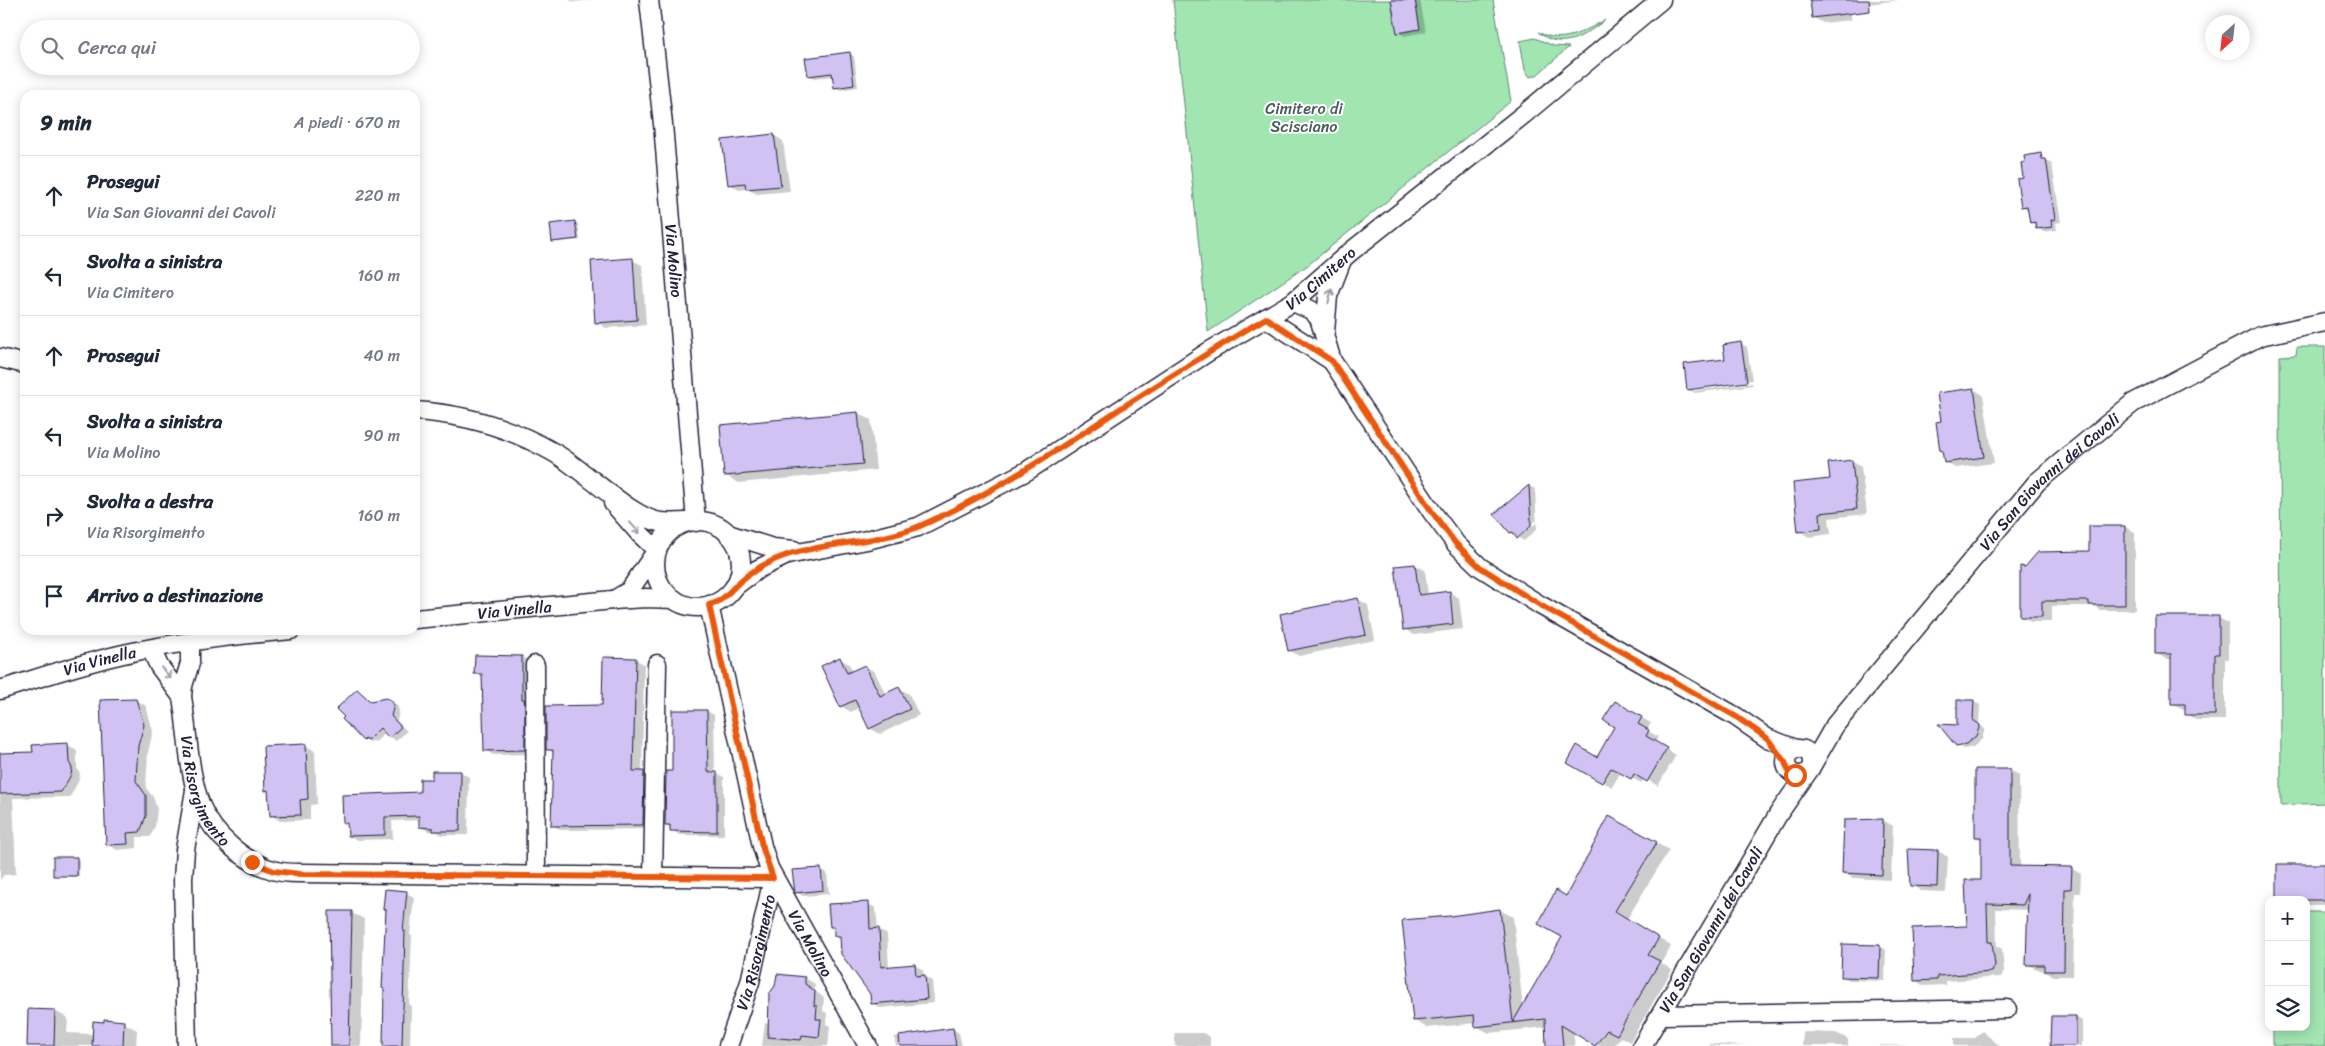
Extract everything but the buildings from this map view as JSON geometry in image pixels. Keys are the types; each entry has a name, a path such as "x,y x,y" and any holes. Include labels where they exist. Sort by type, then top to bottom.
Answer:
{"street":[{"name":"Via Molino","path":"649,0 663,124 692,522"},
{"name":"Via Cimitero","path":"805,550 867,540 918,527 950,511 1027,471 1200,357 1293,302 1342,259 1523,115 1661,0"},
{"path":"1325,335 1328,296 1342,259"},
{"path":"1293,302 1311,310 1319,318 1332,361 1432,512 1456,544 1480,567 1540,605 1735,716 1792,756 1795,775 1810,769 1809,753 1792,756"},
{"path":"1266,318 1332,361"},
{"name":"Via San Giovanni dei Cavoli","path":"1642,1046 1779,813 1810,769 1835,725 2037,482 2133,403 2260,336 2325,322"},
{"path":"0,358 20,363"},
{"path":"420,412 472,420 512,432 554,452 621,502 659,522 692,522 716,525 728,534 736,545 740,559 740,573 735,586"},
{"path":"591,478 640,534 657,550"},
{"path":"613,600 629,591 669,533 692,522"},
{"path":"728,534 773,548 805,550"},
{"path":"657,550 654,564 657,578 663,590 686,606 700,607 726,597 735,586 770,562 805,550"},
{"name":"Via Vinella","path":"420,618 613,600 674,599"},
{"name":"Via Molino","path":"709,605 762,846 773,878 868,1046"},
{"name":"Via Vinella","path":"0,690 88,663 151,649 249,635"},
{"path":"182,697 183,686 190,663 190,642"},
{"path":"151,649 159,666 182,697"},
{"path":"653,876 657,664"},
{"path":"535,665 536,875"},
{"name":"Via Risorgimento","path":"182,697 196,787 202,807 215,828 234,848 252,862 274,871 300,874 773,878 750,982 728,1046"},
{"name":"Via San Giovanni dei Cavoli","path":"1779,813 1792,756 1835,725"},
{"path":"187,1046 183,879 185,850 196,787"},
{"path":"1662,1014 2007,1009"}],"green space":[{"name":"Cimitero di Scisciano","path":"1173,0 1493,0 1511,101 1308,265 1208,332"},
{"path":"1605,20 1573,40 1556,41 1538,32 1547,36 1564,37 1580,32"},
{"path":"1535,38 1554,46 1569,47 1537,75 1530,77 1525,70 1520,41"},
{"path":"2297,347 2325,347 2325,803 2281,805 2280,356 2296,355"},
{"path":"2310,912 2325,912 2325,1046 2273,1046 2273,1031 2310,1031"}],"route":[{"path":"252,862 274,871 300,874 773,878 762,846 709,605 726,597 735,586 758,569 787,555 805,550 867,540 918,527 974,499 1027,471 1208,352 1266,318 1332,361 1432,512 1456,544 1480,567 1540,605 1735,716 1767,738 1785,762 1788,770 1795,775"}]}
